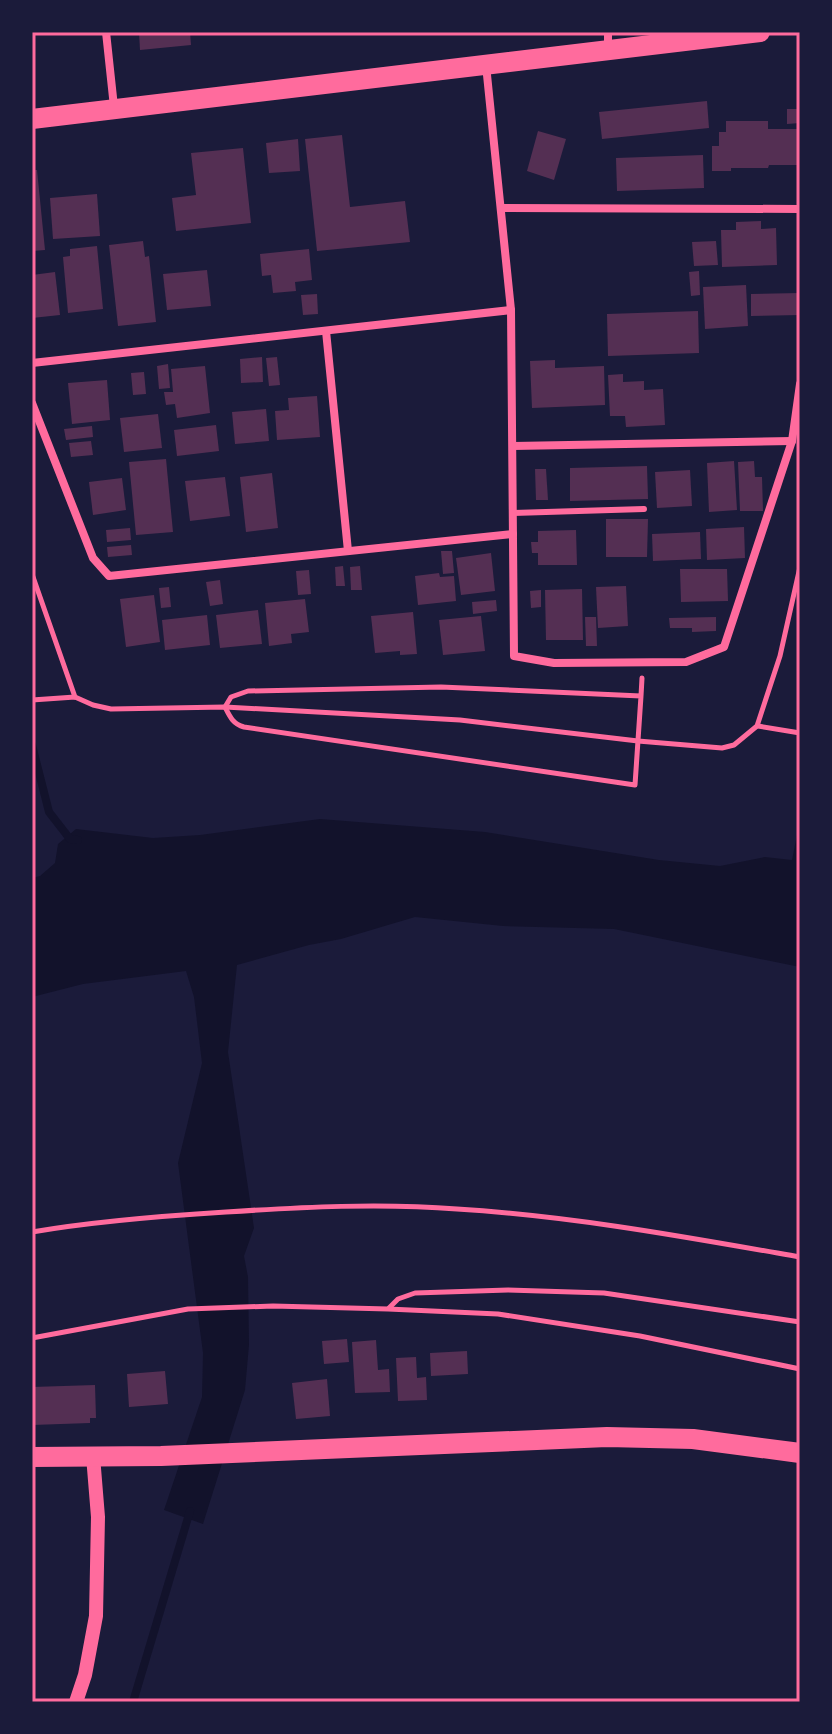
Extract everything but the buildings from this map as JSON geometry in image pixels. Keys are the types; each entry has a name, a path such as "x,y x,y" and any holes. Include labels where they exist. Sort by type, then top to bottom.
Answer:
{"main road":[{"path":"32,119 486,64 608,41 760,32"},
{"path":"32,1457 161,1456 607,1437 693,1439 800,1453"}],"street":[{"path":"106,32 114,110"},
{"path":"486,64 511,310 514,656 554,663 686,662 724,647 792,441 800,384"},
{"path":"501,208 800,209"},
{"path":"32,363 511,310"},
{"path":"326,331 348,551"},
{"path":"32,403 93,558 109,576 513,534"},
{"path":"513,446 792,441"},
{"path":"76,1702 85,1675 96,1616 98,1517 93,1456"}],"lane":[{"path":"513,513 644,509"}],"path":[{"path":"32,700 75,697 111,709 225,707 460,720 722,748 734,745 757,726 780,656 800,567"},
{"path":"32,574 75,697"},
{"path":"225,707 231,720 244,727 635,785 644,662"},
{"path":"225,707 231,697 248,691 441,687 641,696"},
{"path":"757,726 800,733"},
{"path":"32,1232 156,1217 274,1209 361,1206 439,1208 546,1217 800,1257"},
{"path":"388,1309 398,1299 415,1293 522,1290 604,1293 800,1322"},
{"path":"32,1338 188,1309 273,1306 388,1309 498,1314 640,1336 800,1369"}],"shaded area":[{"path":"320,819 485,832 659,860 720,866 765,857 792,860 800,820 800,967 614,929 503,926 415,917 237,965 228,1052 254,1228 244,1256 248,1277 249,1345 245,1390 203,1524 164,1510 202,1397 203,1353 178,1163 202,1063 194,997 186,971 83,984 32,997 32,878 40,876 55,863 58,844 76,829 153,838"}],"waterway":[{"path":"32,745 49,812 70,839 78,840"},
{"path":"133,1702 190,1511"}]}
